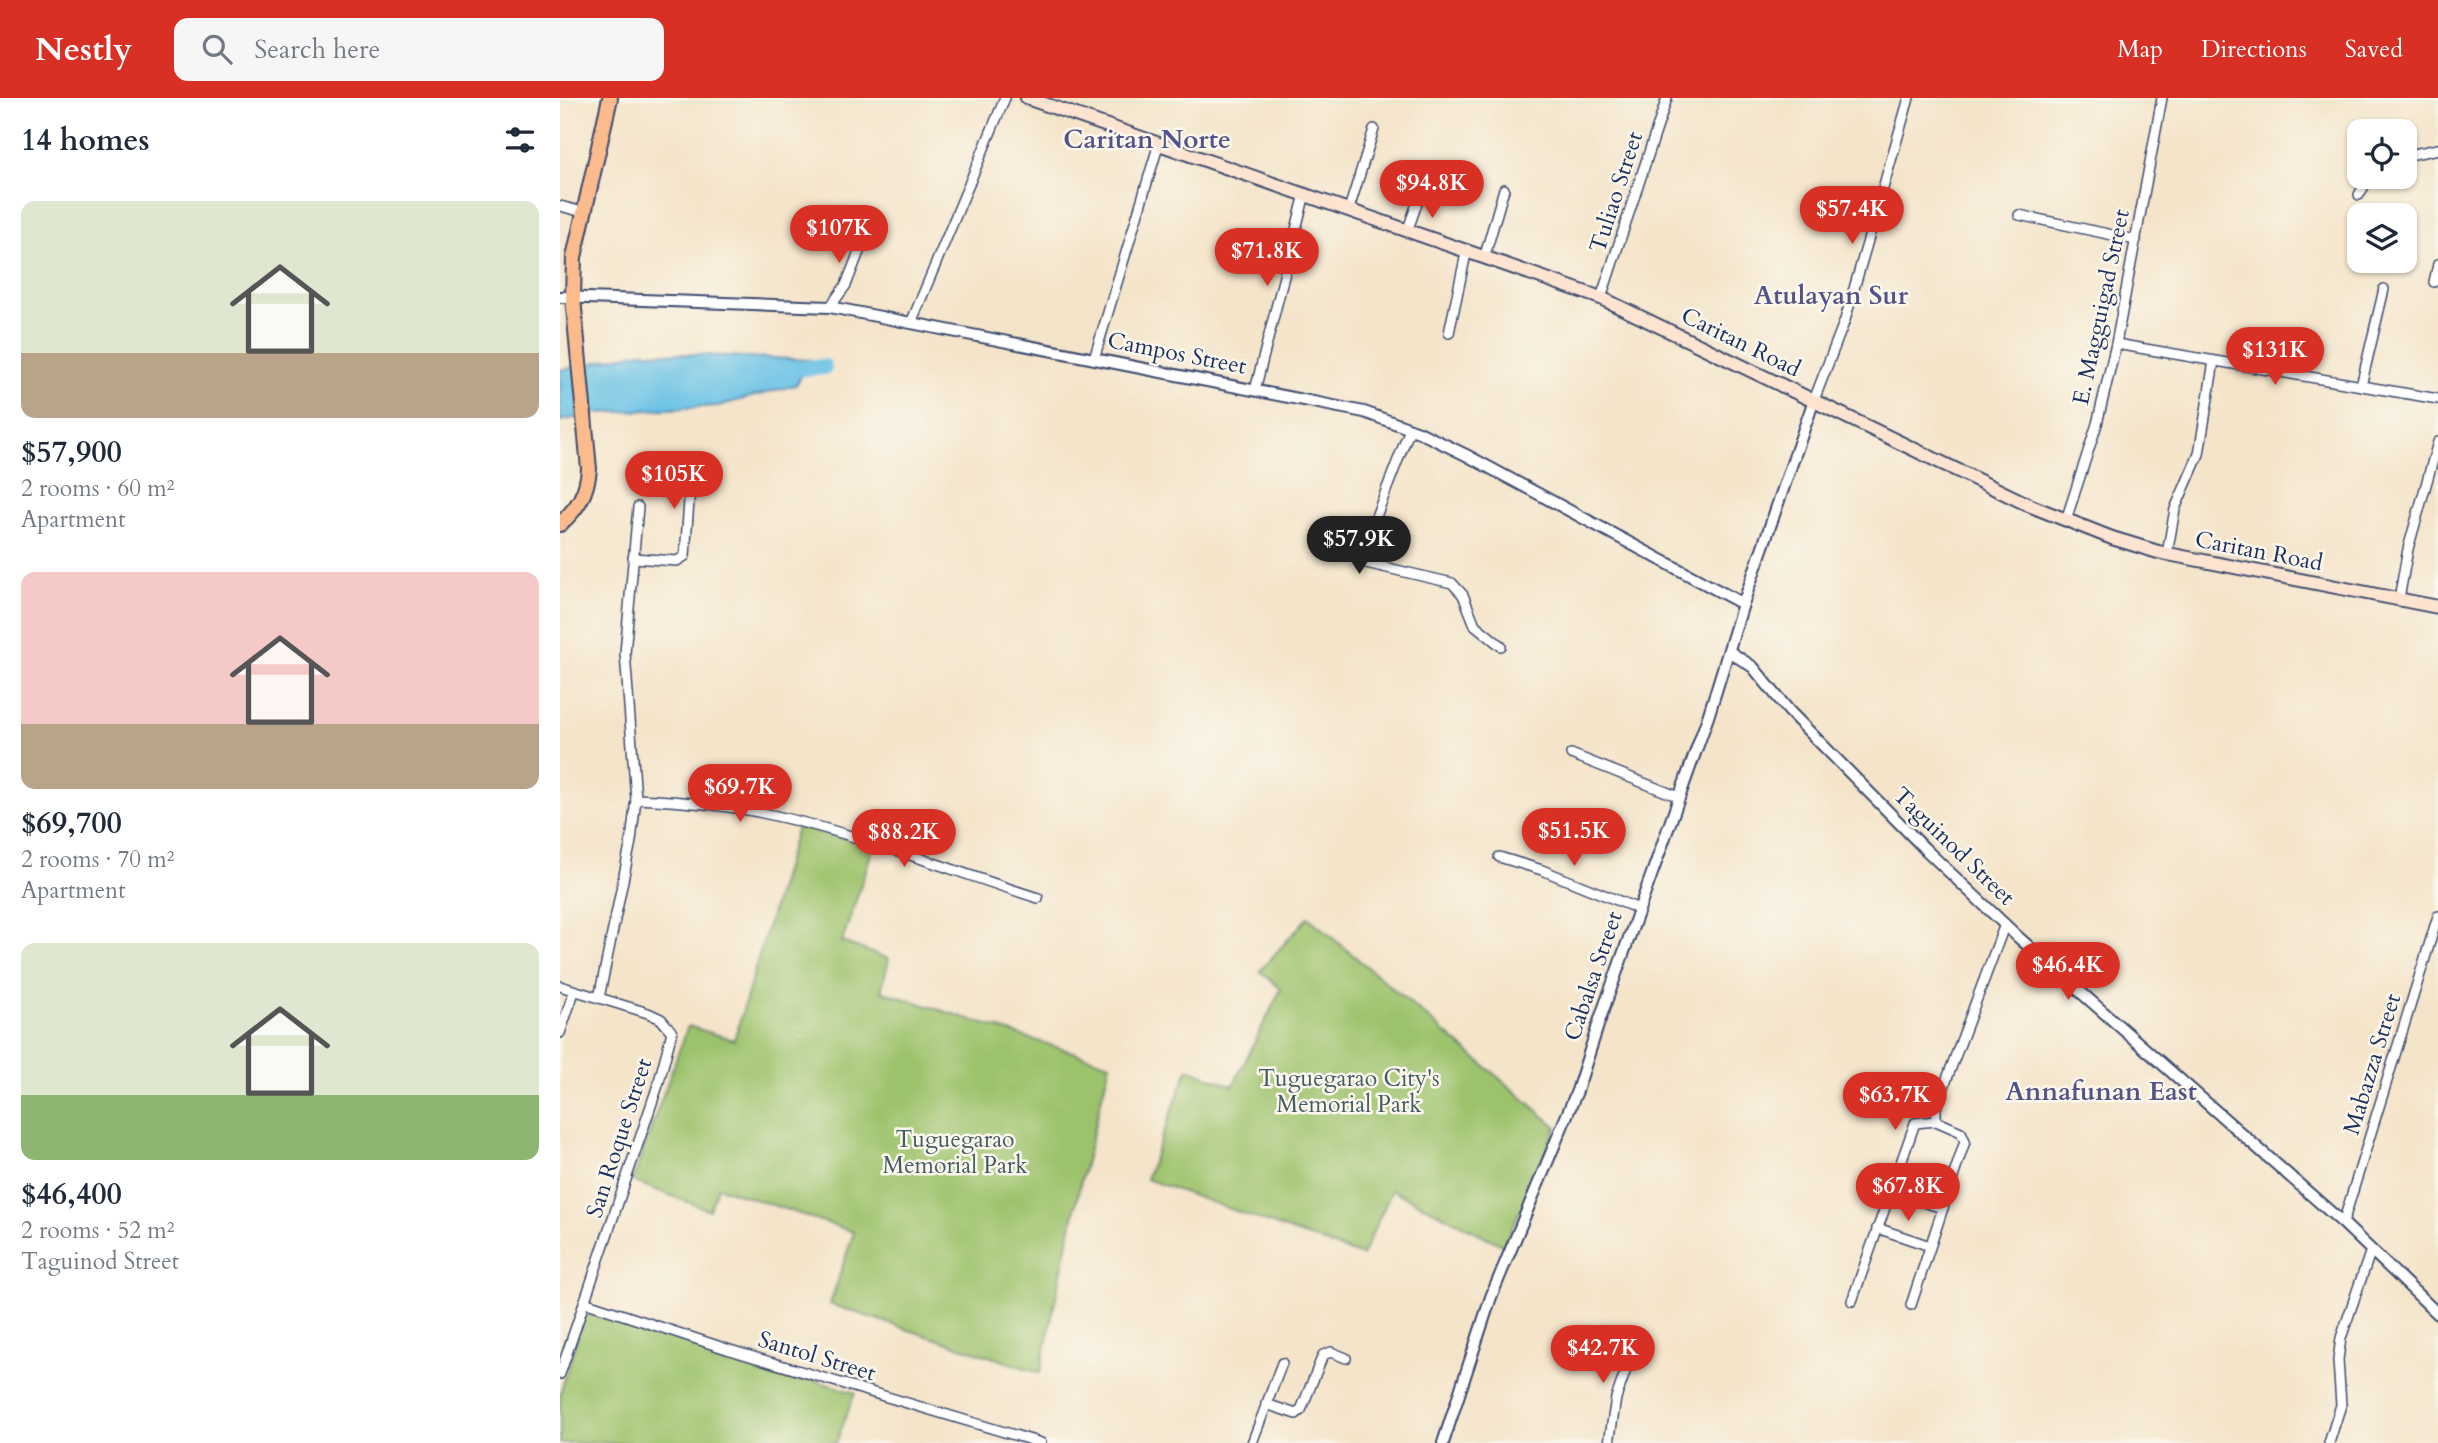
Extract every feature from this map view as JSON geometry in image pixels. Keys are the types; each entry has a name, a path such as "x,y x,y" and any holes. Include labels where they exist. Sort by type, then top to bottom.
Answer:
{"highway":[{"path":"560,524 579,503 587,488 589,469 577,343 567,298 583,212 610,98"}],"main road":[{"name":"Caritan Road","path":"1027,98 1485,255 1601,298 2066,520 2167,554 2438,607"}],"street":[{"path":"911,323 1005,98"},
{"name":"Tuliao Street","path":"1601,298 1667,98"},
{"path":"1814,400 1849,309 1909,98"},
{"name":"E. Magguigad Street","path":"2066,520 2097,424 2116,344 2162,98"},
{"path":"1349,209 1374,129"},
{"path":"1094,359 1159,144"},
{"path":"2417,153 2438,149"},
{"path":"1408,229 1426,178"},
{"path":"1485,255 1504,189"},
{"path":"2359,195 2362,189"},
{"path":"1255,390 1305,194"},
{"path":"560,206 583,212"},
{"path":"2019,215 2136,240"},
{"path":"830,307 846,285 866,234"},
{"path":"1449,333 1467,249"},
{"path":"2434,282 2438,264"},
{"path":"2361,386 2384,289"},
{"name":"Campos Street","path":"567,298 830,307 1364,412 1410,429 1465,455 1743,604"},
{"path":"2116,344 2438,398"},
{"path":"2167,554 2175,509 2199,454 2214,361"},
{"name":"Cabalsa Street","path":"1443,1443 1491,1297 1577,1091 1730,652 1743,604 1814,400"},
{"path":"1410,429 1361,555 1366,563 1452,583 1462,595 1475,625 1501,646"},
{"path":"2399,599 2407,549 2438,442"},
{"path":"632,558 677,561 685,556 691,473"},
{"path":"599,998 631,841 636,799 625,678 632,558 638,507"},
{"name":"Taguinod Street","path":"1730,652 1753,667 1788,711 2005,925 2343,1223 2438,1314"},
{"path":"1571,754 1679,797"},
{"path":"636,799 709,804 776,816 867,841 1038,898"},
{"path":"1499,857 1542,870 1639,909"},
{"name":"Mabazza Street","path":"2343,1223 2438,916"},
{"path":"1936,1121 1936,1108 2005,925"},
{"name":"San Roque Street","path":"560,986 648,1013 661,1019 672,1032 658,1085 584,1302 564,1347 560,1374"},
{"path":"560,1033 574,992"},
{"path":"1852,1301 1916,1121 1936,1121 1961,1132 1964,1138 1911,1304"},
{"path":"1889,1192 1943,1208"},
{"path":"1877,1228 1930,1246"},
{"path":"2329,1443 2341,1405 2338,1360 2341,1338 2371,1250"},
{"name":"Santol Street","path":"584,1302 730,1350 1041,1443"},
{"path":"1587,1343 1613,1342 1629,1351 1628,1364 1616,1398 1609,1443"},
{"path":"1266,1404 1296,1415 1301,1410 1323,1354 1331,1352 1346,1358"},
{"path":"1252,1443 1282,1363"}],"green space":[{"name":"Tuguegarao Memorial Park","path":"797,827 874,845 842,942 889,959 881,991 1110,1064 1079,1189 1040,1373 830,1304 854,1232 718,1187 709,1210 632,1181 688,1026 734,1040"},
{"name":"Tuguegarao City's Memorial Park","path":"1308,917 1557,1127 1504,1246 1392,1190 1362,1256 1146,1179 1188,1069 1233,1086 1281,989 1260,971"},
{"path":"586,1309 855,1393 836,1443 560,1443 560,1394"}],"water":[{"path":"642,352 811,360 796,385 718,406 598,413 560,421 560,370"}],"waterway":[{"path":"785,369 824,367"}],"district":[{"name":"Caritan Norte","path":"1147,139"},
{"name":"Atulayan Sur","path":"1831,295"},
{"name":"Annafunan East","path":"2101,1091"}]}
